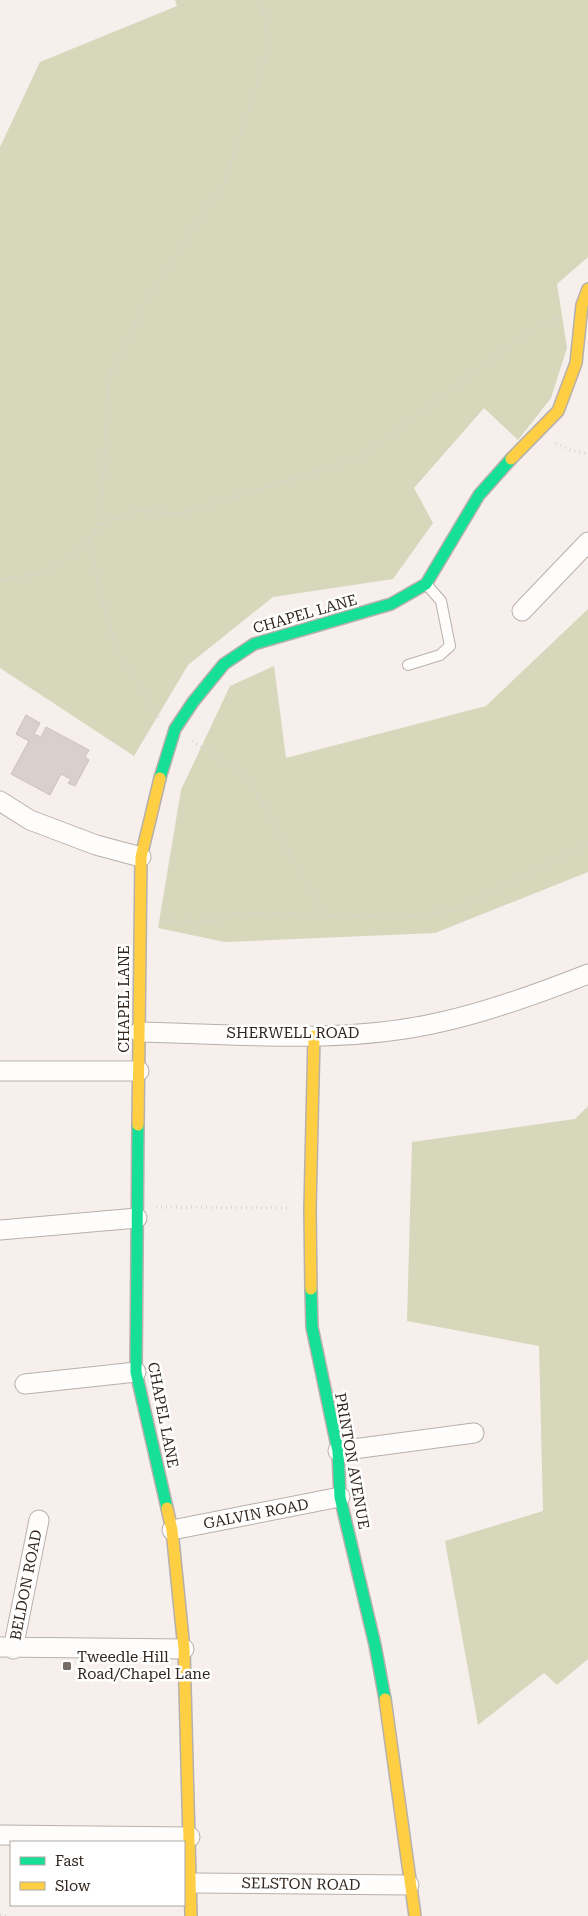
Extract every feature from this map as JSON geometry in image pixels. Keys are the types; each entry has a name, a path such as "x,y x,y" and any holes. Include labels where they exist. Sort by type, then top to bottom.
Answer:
{"street":[{"name":"CHAPEL LANE","path":"191,1916 192,1883 184,1649 172,1530 136,1372 139,920 141,857 154,799 176,729 210,679 224,664 254,644 391,604 426,584 438,567 479,495 506,462 542,430 558,412 576,363 582,305 588,289"},
{"path":"522,611 588,542"},
{"path":"0,801 30,820 96,845 141,857"},
{"name":"SHERWELL ROAD","path":"139,1032 314,1036 374,1032 439,1022 510,1004 588,974"},
{"name":"PRINTON AVENUE","path":"314,1036 310,1209 312,1327 338,1451 340,1497 375,1645 389,1722 409,1885 415,1916"},
{"path":"0,1071 139,1071"},
{"path":"0,1230 137,1213"},
{"path":"25,1384 136,1372"},
{"path":"338,1451 474,1433"},
{"name":"GALVIN ROAD","path":"172,1530 340,1497"},
{"name":"BELDON ROAD","path":"7,1648 38,1520"},
{"path":"7,1648 184,1649"},
{"path":"0,1835 190,1837"},
{"name":"SELSTON ROAD","path":"192,1883 409,1885"}],"lane":[{"path":"408,665 440,655 450,646 441,601 426,584"}],"path":[{"path":"0,580 44,573 90,540 98,524 104,469 109,377 150,294 225,182 269,50 262,0"},
{"path":"98,524 139,510 180,514 361,458 528,334 582,305"},
{"path":"542,430 554,442 570,450 588,454"},
{"path":"90,540 100,592 116,647 155,714 203,749 247,775 324,915"},
{"path":"139,920 182,922 217,920 236,913 399,916 459,910 588,843"},
{"path":"137,1213 310,1209"},
{"path":"0,1915 7,1916"}],"green space":[{"path":"175,0 588,0 588,257 557,284 567,348 551,398 518,440 484,408 414,488 433,523 393,579 273,597 188,665 134,756 0,668 0,147 40,62 177,6"},
{"path":"588,609 588,872 435,933 225,942 158,928 181,790 230,686 274,666 286,758 486,706"},
{"path":"588,1106 588,1659 557,1685 544,1673 478,1725 445,1541 543,1511 539,1346 407,1321 412,1142 575,1119"}],"building":[{"path":"26,715 40,723 34,734 41,737 46,727 89,750 85,757 89,760 75,786 68,783 71,779 61,774 50,795 11,774 29,741 16,734"}],"traffic: fast":[{"path":"160,778 175,729 193,702 224,664 254,644 391,604 426,584 479,495 511,459"},
{"path":"138,1125 136,1372 167,1508"},
{"path":"311,1289 312,1327 338,1451 340,1497 375,1645 385,1699"}],"traffic: slow":[{"path":"511,459 558,411 576,363 582,305 588,289"},
{"path":"138,1125 141,857 160,778"},
{"path":"311,1289 310,1209 314,1036"},
{"path":"167,1508 172,1530 184,1649 191,1916"},
{"path":"385,1699 415,1916"}],"place":[{"name":"Tweedle Hill Road/Chapel Lane","path":"67,1666"}]}
